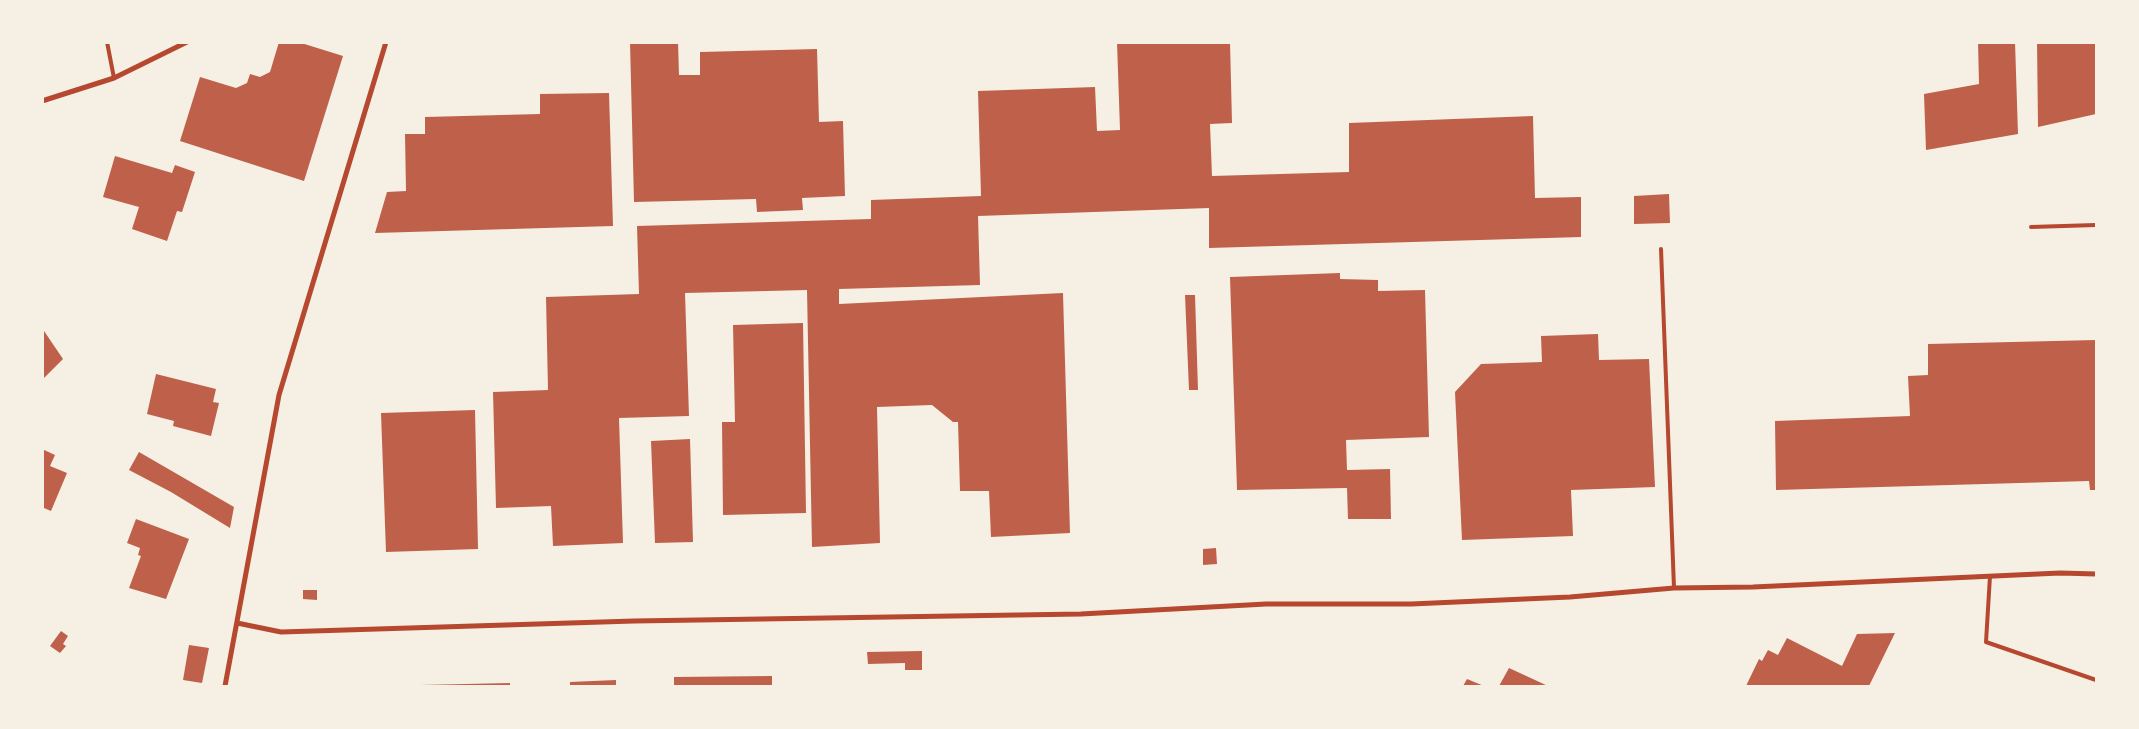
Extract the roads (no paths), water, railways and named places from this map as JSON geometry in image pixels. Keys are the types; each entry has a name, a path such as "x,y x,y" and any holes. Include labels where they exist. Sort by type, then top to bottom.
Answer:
{"street":[{"path":"42,101 114,78 187,42"},
{"path":"225,686 279,395 386,42"},
{"path":"237,623 282,632 634,621 1081,614 1266,604 1411,604 1570,597 1674,588 1753,587 1990,576 2096,574"}],"lane":[{"path":"107,42 114,78"},
{"path":"2031,227 2096,225"},
{"path":"1662,249 1674,588"},
{"path":"1990,576 1986,642 2096,680"}]}
